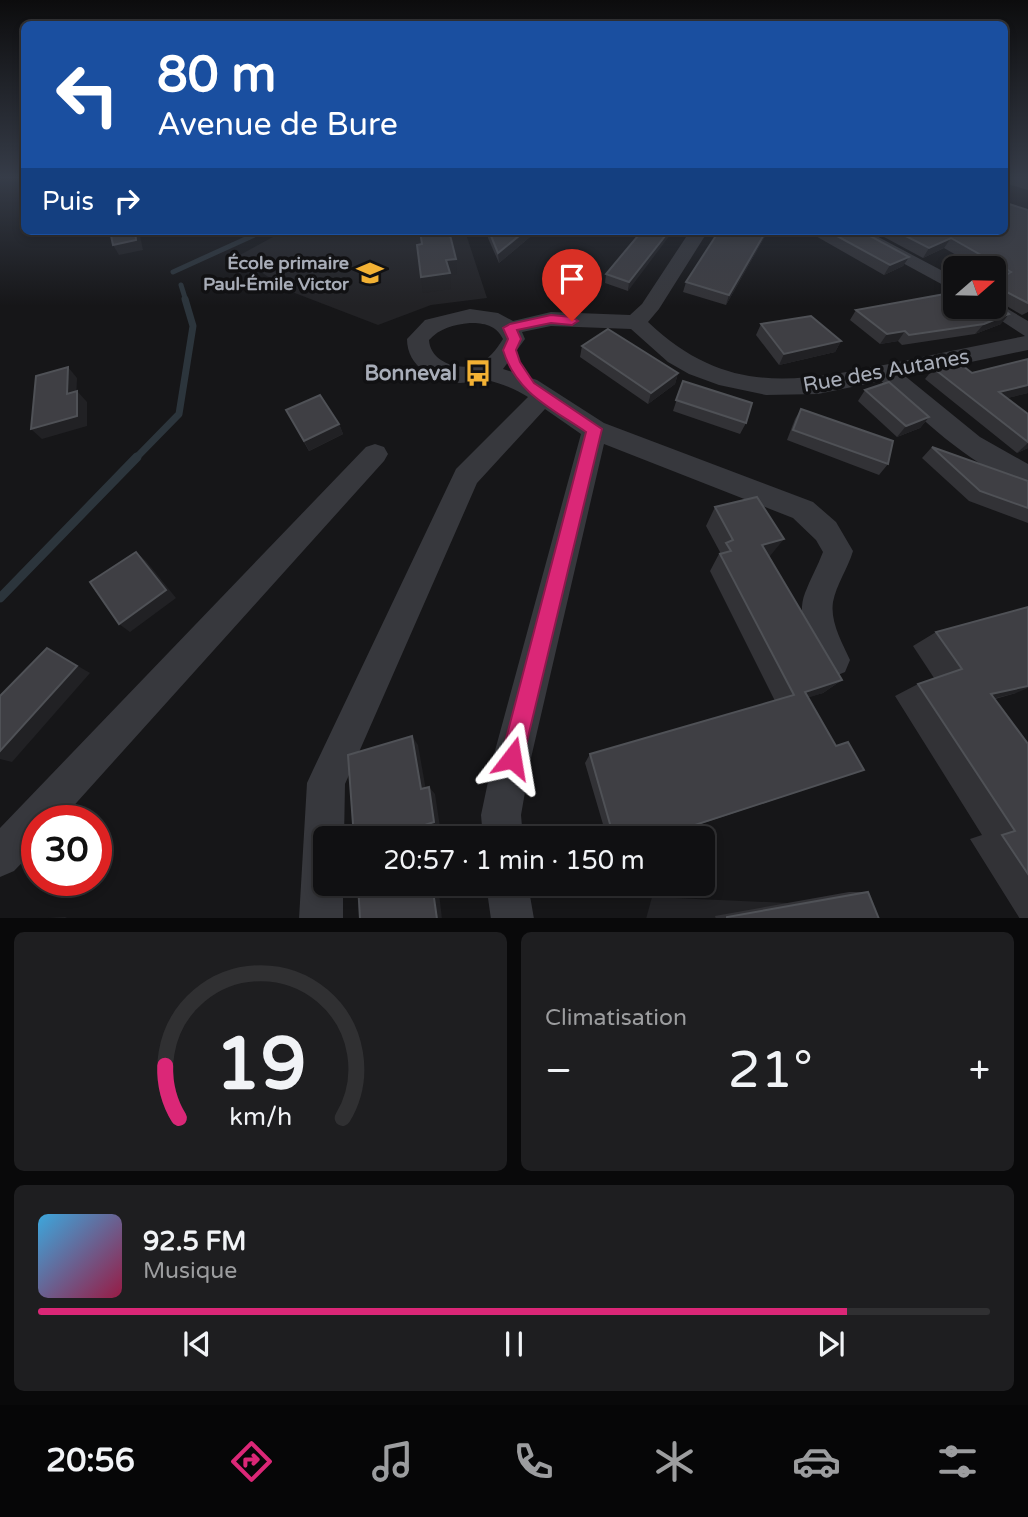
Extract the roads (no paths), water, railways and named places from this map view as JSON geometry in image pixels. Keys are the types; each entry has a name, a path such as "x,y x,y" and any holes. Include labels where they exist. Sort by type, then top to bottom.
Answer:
{"street":[{"path":"536,391 514,363 510,339 491,317 470,316 425,329 418,338 417,347 427,364 437,370 460,376 484,370 499,362 510,339 551,319 636,322 649,309 696,235"},
{"path":"860,235 943,279"},
{"path":"1006,316 1028,330"},
{"name":"Rue des Autanes","path":"636,322 656,341 694,368 737,383 790,388 818,386 1028,343"},
{"path":"484,370 536,391 595,429 803,510 826,531 838,551 832,572 819,596 818,621 832,660"},
{"path":"886,372 948,426 987,455 1028,476"},
{"path":"321,918 326,783 466,477 520,417 536,391"},
{"path":"502,826 501,815 512,758 595,429"},
{"path":"0,857 375,454"},
{"path":"509,896 513,918"}],"waterway":[{"path":"173,272 254,235"},
{"path":"181,285 186,301"},
{"path":"136,458 179,414 193,326 185,299"},
{"path":"0,598 137,457"}],"place":[{"name":"École primaire Paul-Émile Victor","path":"370,273"},
{"name":"Bonneval","path":"478,373"}]}
